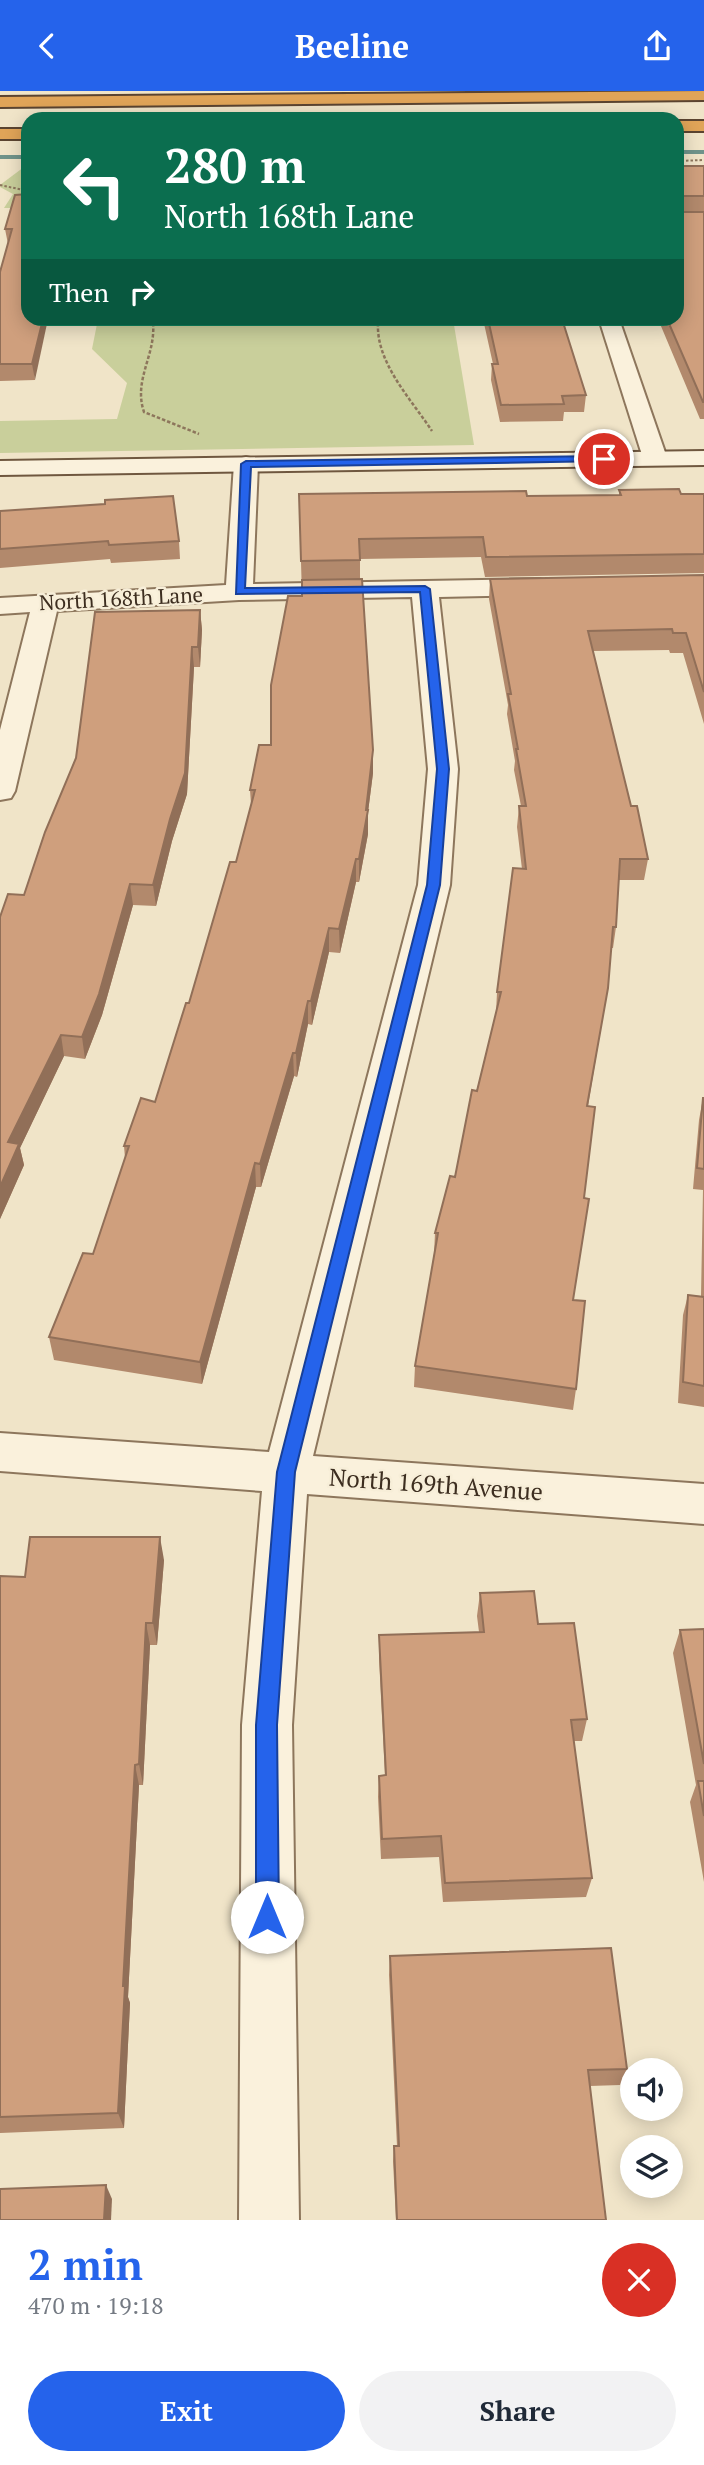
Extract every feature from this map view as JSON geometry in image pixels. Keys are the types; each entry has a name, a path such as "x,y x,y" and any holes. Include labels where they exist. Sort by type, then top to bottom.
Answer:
{"highway":[{"path":"0,102 704,95"},
{"path":"684,126 704,126"},
{"path":"0,134 21,134"}],"street":[{"path":"610,326 654,458"},
{"path":"0,468 704,458"},
{"path":"239,592 246,464"},
{"name":"North 168th Lane","path":"0,606 239,592 564,586"},
{"path":"269,2220 267,1725 286,1472 434,885 443,769 425,589"},
{"path":"0,791 46,602"},
{"name":"North 169th Avenue","path":"0,1452 704,1504"}],"path":[{"path":"684,160 704,160"},
{"path":"0,185 21,190"},
{"path":"153,326 154,342 141,376 140,404 144,412 210,439"},
{"path":"378,326 377,340 384,358 438,440"}],"green space":[{"path":"21,169 21,208 4,208 13,194 0,185"},
{"path":"97,326 454,326 474,445 0,453 0,421 117,419 127,383 92,349"}],"building":[{"path":"684,166 704,166 704,196 684,196"},
{"path":"15,195 21,195 21,326 41,326 32,364 0,364 0,272 12,229 5,229"},
{"path":"684,212 704,212 703,402 670,326 684,326"},
{"path":"490,326 564,326 586,395 562,396 564,404 501,405 492,364 498,364"},
{"path":"679,489 681,494 704,494 704,554 486,557 483,537 359,539 360,560 301,561 299,494 526,491 527,496 621,495 619,490"},
{"path":"173,496 179,541 109,545 108,541 0,549 0,511"},
{"path":"704,575 704,692 686,633 673,633 672,629 588,631 631,806 637,806 648,859 620,859 616,927 613,927 608,988 587,1106 595,1107 584,1198 589,1199 573,1300 585,1301 576,1389 415,1366 438,1233 435,1233 450,1176 455,1177 472,1090 477,1091 501,992 497,992 513,868 526,869 519,806 526,806 508,694 511,694 490,579"},
{"path":"362,579 373,750 368,810 359,859 356,859 339,929 329,928 296,1053 293,1053 260,1164 255,1163 200,1362 49,1337 83,1253 93,1254 129,1146 124,1146 141,1098 155,1102 186,1003 189,1003 230,862 236,862 255,790 250,790 259,745 271,745 271,685 288,596 302,596 302,580"},
{"path":"200,610 198,647 192,647 185,773 153,885 130,884 99,994 82,1037 61,1035 8,1142 19,1144 0,1187 0,917 8,894 24,895 45,832 76,758 95,612"},
{"path":"704,1098 704,1169 697,1168"},
{"path":"688,1295 704,1297 704,1386 683,1382"},
{"path":"30,1537 160,1537 153,1623 146,1623 139,1764 135,1765 118,2113 0,2117 0,1576 25,1577"},
{"path":"534,1591 538,1624 574,1623 587,1719 571,1720 592,1878 445,1883 441,1836 382,1839 379,1776 386,1775 379,1635 484,1632 480,1593"},
{"path":"704,1629 704,1764 680,1630"},
{"path":"698,1781 704,1781 704,1816"},
{"path":"611,1948 626,2058 620,2058 620,2069 588,2070 606,2220 397,2220 394,2146 399,2146 390,1956"},
{"path":"106,2185 104,2220 0,2220 0,2189"}],"waterway":[{"path":"684,152 704,152"},
{"path":"0,157 21,157"}],"route":[{"path":"267,1917 267,1725 286,1472 434,885 443,769 425,589 239,592 246,464 604,459"}]}
